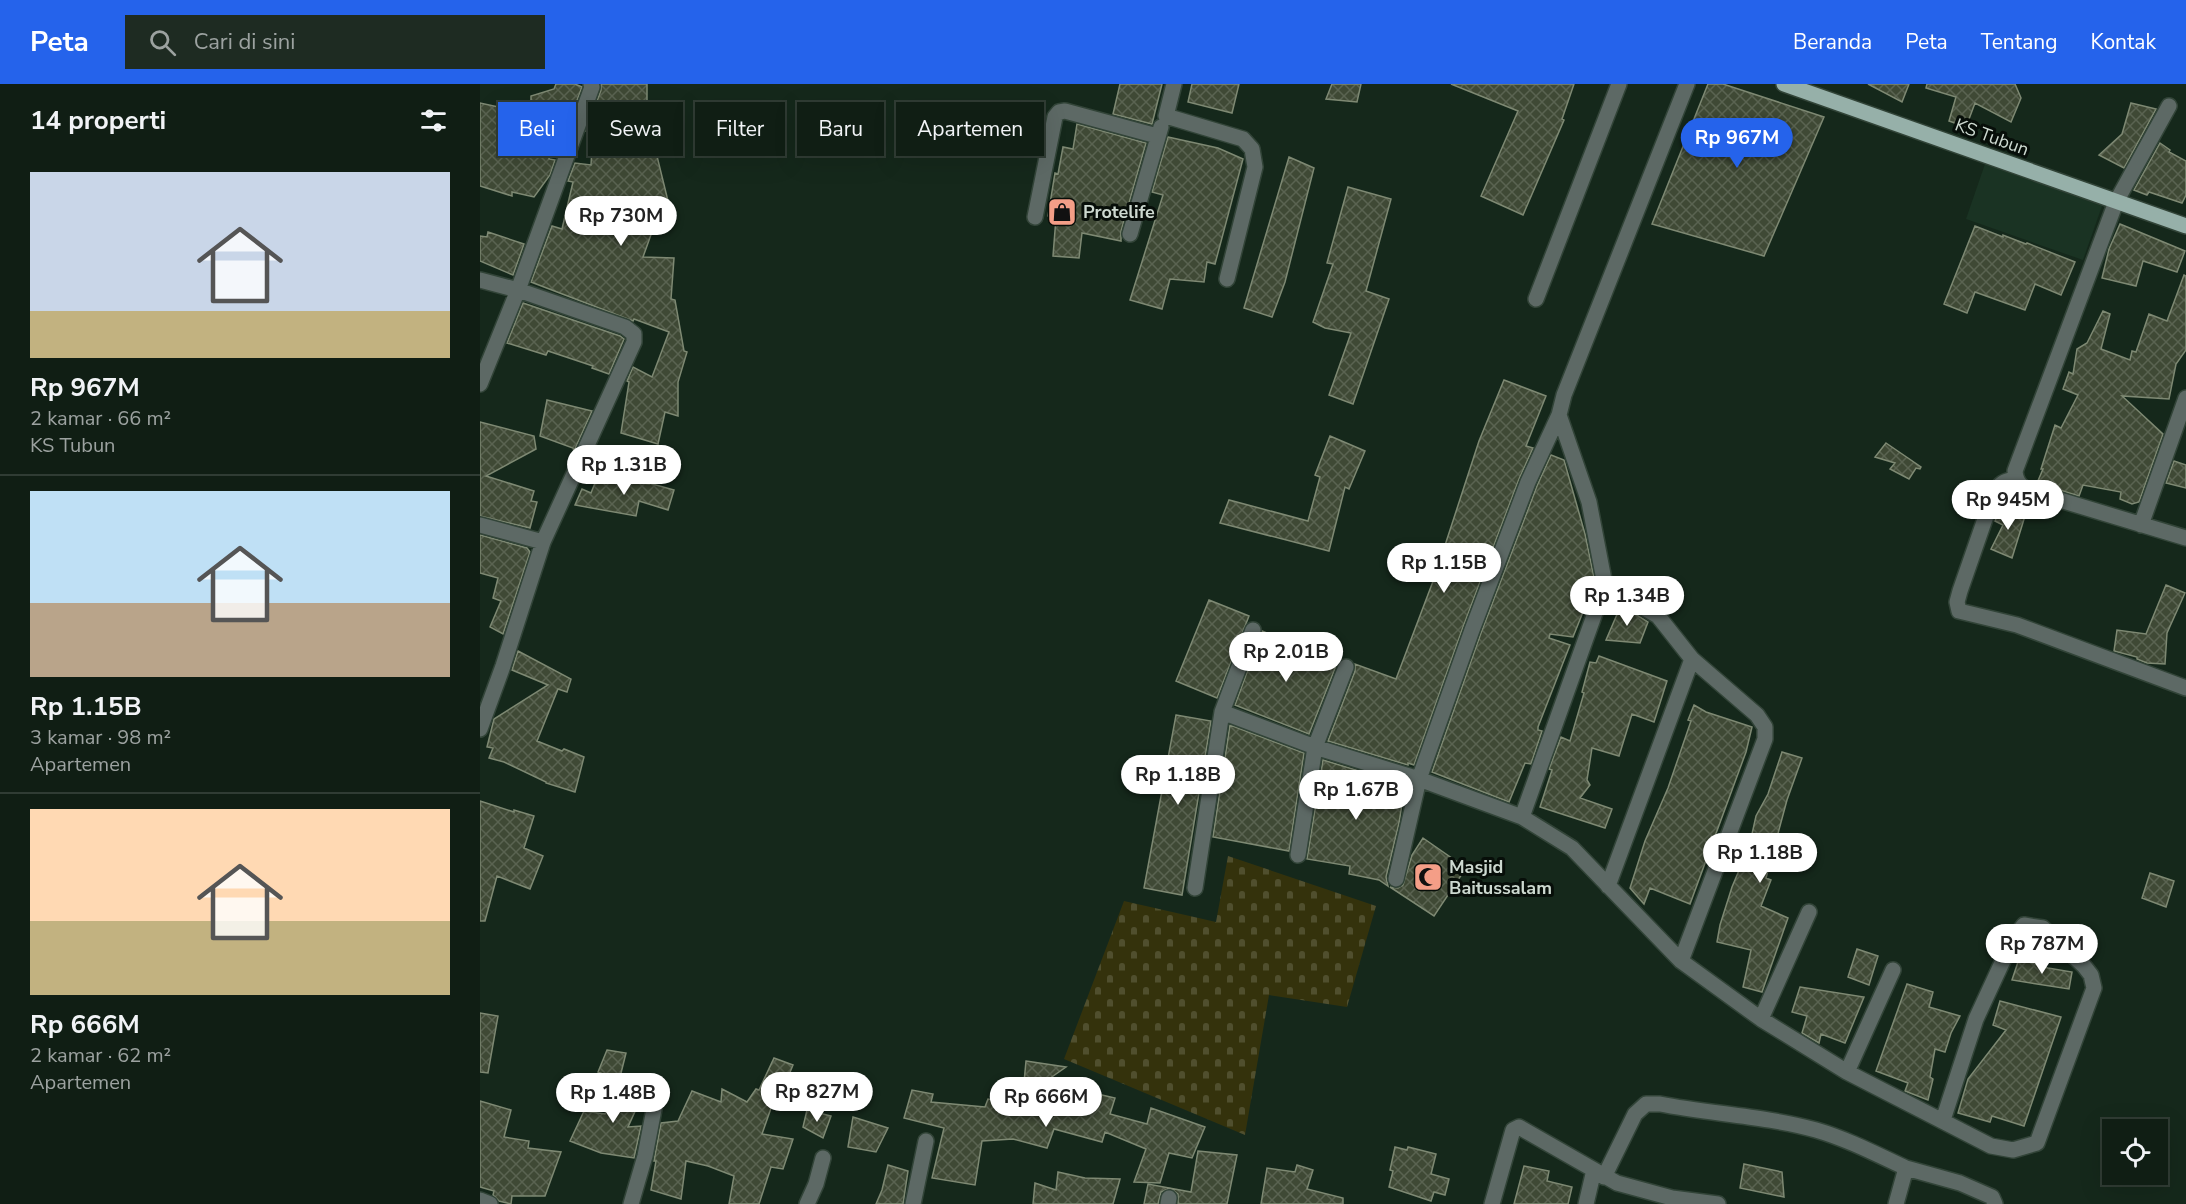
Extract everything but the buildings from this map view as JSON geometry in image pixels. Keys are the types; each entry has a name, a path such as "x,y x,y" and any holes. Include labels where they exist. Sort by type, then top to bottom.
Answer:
{"main road":[{"name":"KS Tubun","path":"1784,84 2186,226"}],"street":[{"path":"480,384 518,290 592,87 591,84"},
{"path":"1130,234 1174,84"},
{"path":"1536,298 1619,84"},
{"path":"1396,879 1419,780 1472,630 1528,482 1559,415 1564,394 1687,84"},
{"path":"2169,106 2116,202 2015,471 2015,479 2020,486 2030,491 2186,538"},
{"path":"1035,217 1055,117 1059,112 1065,111 1157,136"},
{"path":"1166,116 1243,139 1252,149 1255,168 1227,279"},
{"path":"480,280 518,290 625,327 634,334 634,342 621,372 543,542 480,729"},
{"path":"2141,525 2186,398"},
{"path":"1522,817 1605,585 1589,502 1559,415"},
{"path":"2015,479 2004,481 1994,493 1960,591 1957,602 1959,611 2017,625 2186,688"},
{"path":"480,525 543,542"},
{"path":"1605,585 1658,616 1692,659 1757,715 1765,727 1766,739 1681,961"},
{"path":"1195,888 1222,712 1253,630"},
{"path":"1608,886 1692,659"},
{"path":"1298,855 1315,747 1346,667"},
{"path":"1222,712 1315,747 1419,780 1522,817 1572,848 1681,961 1761,1019 1847,1072 1991,1146 2013,1150 2037,1143 2094,988 2091,975 2084,966 2043,928 2024,925 2013,939 1976,1019 1943,1120"},
{"path":"1761,1019 1809,912"},
{"path":"1847,1072 1893,970"},
{"path":"632,1204 645,1156 655,1104"},
{"path":"1586,1204 1599,1173 1635,1114 1646,1104 1660,1104 1741,1115 1845,1139 1906,1168 1960,1183 1992,1197 1995,1204"},
{"path":"1492,1204 1515,1128 1522,1128 1617,1183 1672,1201 1718,1204"},
{"path":"913,1204 926,1141"},
{"path":"807,1204 816,1184 823,1158"},
{"path":"1896,1204 1906,1168"},
{"path":"480,1200 490,1204"}],"shaded area":[{"path":"1985,164 2102,206 2083,260 1966,219"}],"green space":[{"path":"1228,856 1376,906 1347,1007 1269,995 1245,1135 1064,1059 1124,901 1216,922"}],"place":[{"name":"Protelife","path":"1062,212"},
{"name":"Masjid Baitussalam","path":"1428,877"}]}
